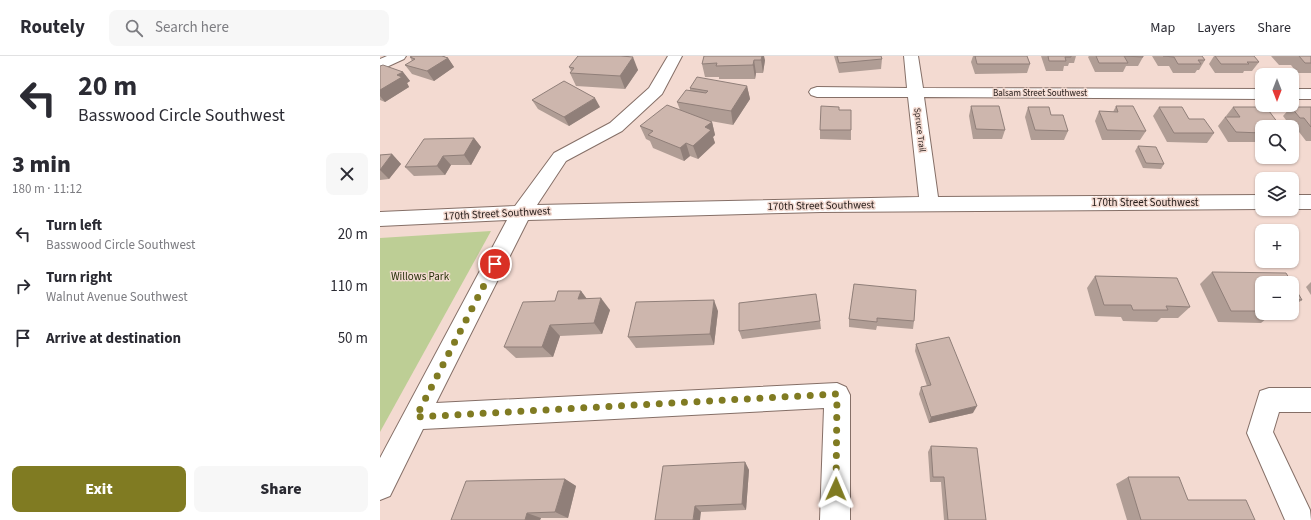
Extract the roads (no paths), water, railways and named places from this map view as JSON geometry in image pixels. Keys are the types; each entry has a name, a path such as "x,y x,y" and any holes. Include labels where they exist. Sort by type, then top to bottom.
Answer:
{"street":[{"path":"380,65 399,56"},
{"path":"380,486 522,211 560,157 616,127 656,91 675,56"},
{"name":"Spruce Trail","path":"912,56 915,93 929,204"},
{"name":"Balsam Street Southwest","path":"818,92 1255,94"},
{"path":"1299,94 1311,94"},
{"name":"170th Street Southwest","path":"380,219 522,211 929,204 1255,202"},
{"path":"1299,202 1311,202"},
{"path":"416,417 837,394 835,520"},
{"path":"1300,520 1260,433 1268,400 1311,400"}],"park label":[{"name":"Willows Park","path":"420,276"}]}
